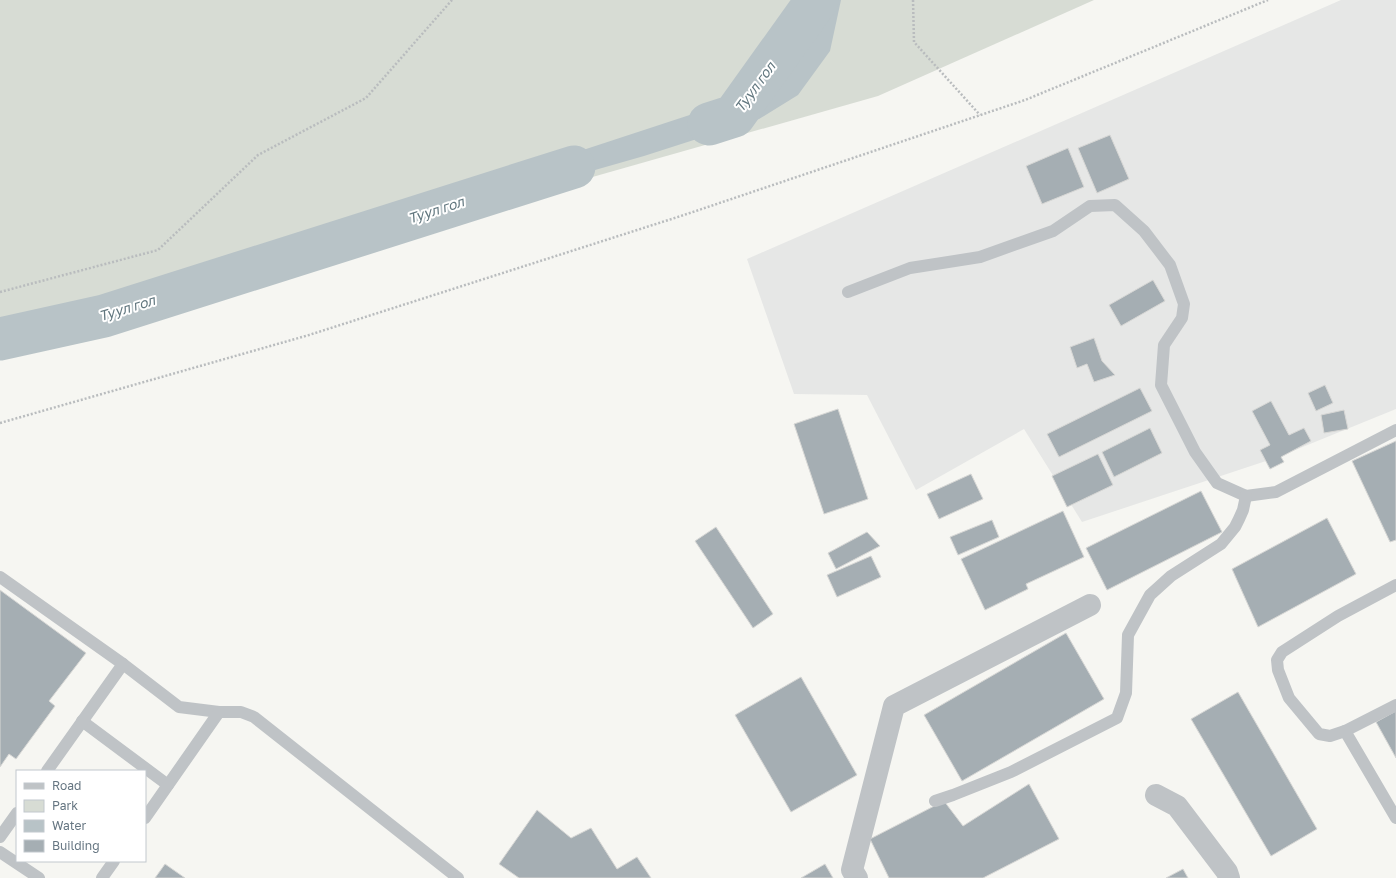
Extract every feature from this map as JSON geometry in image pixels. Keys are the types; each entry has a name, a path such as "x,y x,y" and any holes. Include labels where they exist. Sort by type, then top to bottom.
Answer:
{"street":[{"path":"857,878 852,870 894,706 1090,605"},
{"path":"1156,795 1177,806 1230,878"}],"lane":[{"path":"848,292 910,268 980,257 1053,231 1090,206 1115,205 1144,231 1170,265 1184,304 1182,318 1164,345 1161,385 1195,452 1217,483 1246,496 1276,492 1396,430"},
{"path":"935,801 1011,772 1118,718 1126,693 1128,635 1150,595 1171,576 1221,544 1235,527 1243,510 1246,496"},
{"path":"0,577 123,664 179,707 219,712 241,712 254,717 458,878"},
{"path":"1396,585 1338,616 1282,652 1277,660 1278,670 1290,698 1319,734 1330,736 1345,732 1396,705"},
{"path":"48,770 123,664"},
{"path":"146,817 219,712"},
{"path":"82,721 168,786"},
{"path":"1345,732 1396,818"},
{"path":"0,837 16,814"},
{"path":"0,852 39,878"},
{"path":"102,878 113,862"}],"path":[{"path":"0,292 158,250 258,155 366,98 452,0"},
{"path":"913,0 914,42 980,115"},
{"path":"0,423 309,335 684,215 1025,100 1268,0"}],"shaded area":[{"path":"1341,0 1396,0 1396,409 1278,457 1082,522 1024,429 916,490 867,395 794,394 747,259"}],"green space":[{"path":"0,0 1094,0 878,96 0,345"}],"water":[{"path":"811,0 841,0 830,51 798,95 759,119 644,156 518,192 516,172 711,108 779,76"}],"building":[{"path":"1110,135 1129,179 1097,193 1078,148"},
{"path":"1068,148 1084,187 1042,204 1026,166"},
{"path":"1153,280 1165,301 1121,326 1109,305"},
{"path":"1094,338 1102,361 1115,375 1094,382 1087,364 1077,368 1070,347"},
{"path":"1325,385 1333,403 1316,411 1308,393"},
{"path":"1140,388 1152,411 1059,457 1047,434"},
{"path":"1271,401 1289,435 1304,428 1311,441 1281,457 1284,462 1270,469 1260,450 1270,445 1252,411"},
{"path":"838,409 868,499 824,514 794,424"},
{"path":"1344,410 1348,429 1324,433 1321,415"},
{"path":"1150,428 1162,453 1114,477 1102,452"},
{"path":"1396,441 1396,540 1390,542 1352,461"},
{"path":"1098,454 1113,485 1067,507 1052,476"},
{"path":"971,474 983,499 939,519 927,494"},
{"path":"1201,491 1222,532 1107,590 1086,548"},
{"path":"1063,511 1084,557 1026,584 1028,589 985,610 961,559"},
{"path":"1327,518 1356,574 1258,627 1232,569"},
{"path":"992,520 999,537 958,555 950,537"},
{"path":"716,527 773,614 753,628 695,541"},
{"path":"867,532 880,546 836,569 828,553"},
{"path":"871,556 881,577 837,597 827,575"},
{"path":"0,590 86,653 49,701 55,706 16,759 9,754 0,767"},
{"path":"1066,633 1104,699 962,781 924,715"},
{"path":"801,677 857,775 791,812 735,715"},
{"path":"1238,692 1317,829 1271,856 1191,719"},
{"path":"1396,711 1396,758 1376,722"},
{"path":"1029,784 1059,839 983,878 889,878 870,839 944,801 963,826"},
{"path":"537,810 571,838 591,828 617,869 637,857 651,878 519,878 499,864"},
{"path":"165,864 185,878 155,878"},
{"path":"825,864 833,878 801,878"},
{"path":"1183,869 1188,878 1166,878"}],"waterway":[{"name":"Туул гол","path":"709,124 734,116 817,0"},
{"name":"Туул гол","path":"0,339 104,316 574,167"}]}
